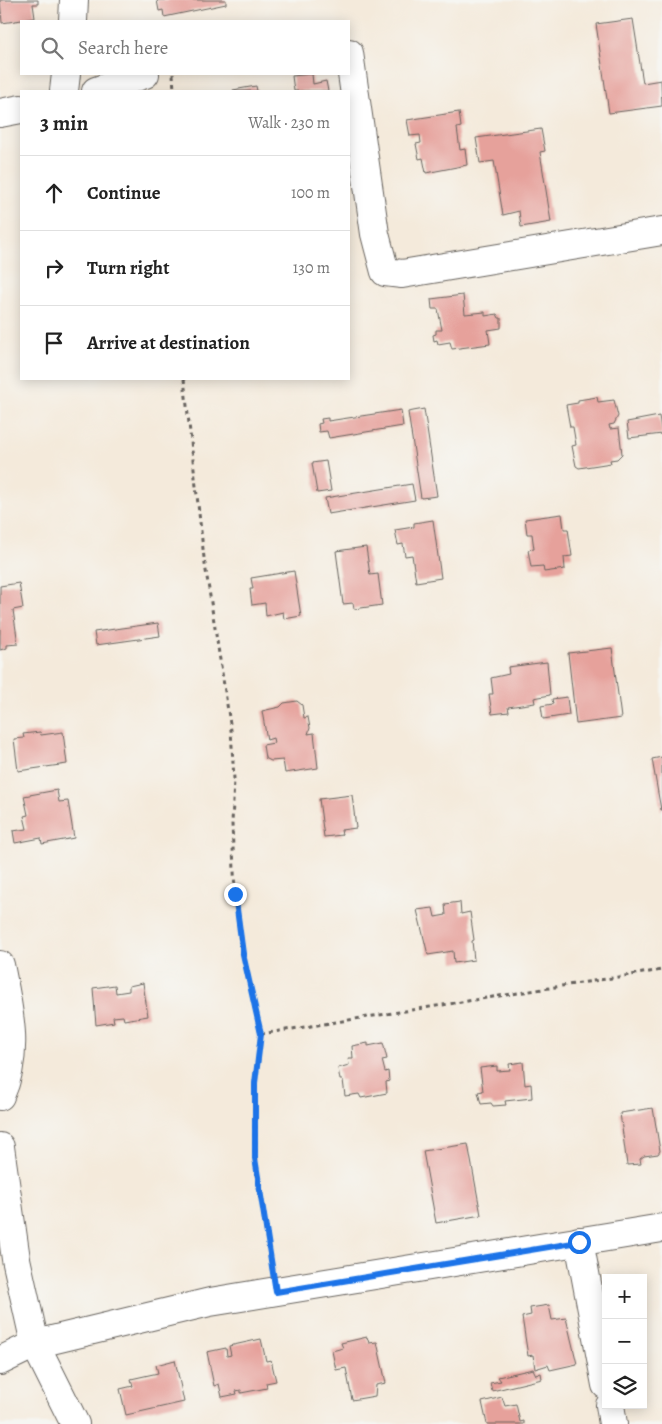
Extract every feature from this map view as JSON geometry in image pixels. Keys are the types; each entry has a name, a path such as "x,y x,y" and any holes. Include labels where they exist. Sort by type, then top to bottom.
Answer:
{"street":[{"path":"73,20 74,0"},
{"path":"350,60 375,234 385,272 402,274 662,231"},
{"path":"64,90 66,75"},
{"path":"99,90 142,75"},
{"path":"0,113 20,110"},
{"path":"0,965 12,1040 9,1077 0,1096"},
{"path":"0,1147 16,1260 36,1344 75,1424"},
{"path":"0,1361 36,1344 210,1302 662,1228"},
{"path":"579,1242 602,1364"},
{"path":"611,1409 613,1424"}],"path":[{"path":"173,75 174,90"},
{"path":"184,380 204,558 231,730 234,778 232,824 235,894 243,954 261,1034 255,1083 255,1158 276,1292"},
{"path":"261,1034 662,970"}],"building":[{"path":"0,0 38,0 38,4 33,4 35,18 2,23"},
{"path":"157,0 226,0 226,4 164,17 163,10 159,11"},
{"path":"633,19 643,83 661,80 662,106 609,113 596,24"},
{"path":"312,75 313,84 326,81 328,90 294,90 292,76"},
{"path":"256,86 257,90 233,90"},
{"path":"459,112 461,127 457,128 460,150 465,149 467,165 426,173 423,158 419,159 416,144 421,143 420,135 410,136 407,120"},
{"path":"541,129 545,151 540,152 551,222 521,227 519,211 503,215 494,161 480,163 476,138"},
{"path":"463,295 465,314 485,312 485,316 497,314 501,318 501,328 488,330 490,344 452,349 450,342 438,344 437,340 434,341 433,335 436,334 436,330 442,330 438,309 432,309 431,299"},
{"path":"597,397 598,402 614,400 618,416 614,424 609,425 610,429 619,428 622,454 617,459 610,460 611,463 579,468 576,466 572,446 576,445 566,405 578,403 578,400"},
{"path":"424,409 437,496 421,498 408,412"},
{"path":"401,410 403,426 329,438 327,431 319,432 318,424 322,423 321,419 328,418 328,421"},
{"path":"659,416 662,434 629,438 627,422"},
{"path":"326,461 331,491 317,493 312,463"},
{"path":"412,484 415,500 328,514 325,498"},
{"path":"562,514 564,529 568,529 572,556 564,557 565,569 544,572 543,566 531,567 528,550 534,549 532,534 527,534 525,519"},
{"path":"433,520 441,578 416,582 412,555 405,556 403,544 398,545 395,530 414,527 414,523"},
{"path":"366,547 370,575 378,574 382,605 354,609 353,603 343,604 336,551"},
{"path":"294,571 301,616 284,619 283,612 266,616 265,603 252,605 250,589 253,589 251,578"},
{"path":"19,583 23,608 13,610 18,644 7,645 7,648 0,650 0,586"},
{"path":"158,623 160,636 96,645 94,632"},
{"path":"612,648 621,718 576,724 568,653"},
{"path":"547,662 550,695 534,698 535,703 508,707 509,712 492,714 489,694 493,694 491,678 509,674 508,667"},
{"path":"567,697 569,715 543,719 541,706 553,704 552,699"},
{"path":"297,701 302,705 304,718 308,717 310,728 308,734 314,733 318,768 285,773 283,760 271,761 265,758 263,745 274,743 273,738 267,740 262,711 280,707 284,703"},
{"path":"40,732 41,735 63,732 67,764 18,771 14,739 24,738 23,734"},
{"path":"662,757 662,810 661,810 652,759"},
{"path":"57,790 59,802 68,801 74,838 42,844 41,838 15,843 13,831 27,829 24,816 28,815 24,796"},
{"path":"352,795 356,828 341,830 342,835 324,837 319,799"},
{"path":"460,902 461,914 470,912 474,940 472,941 474,960 454,963 453,951 428,955 417,910 433,908 435,917 446,915 445,904"},
{"path":"143,983 148,1016 124,1020 123,1016 113,1017 114,1022 96,1025 93,988 115,985 116,993 129,991 129,986"},
{"path":"368,1043 368,1046 383,1043 387,1059 382,1060 385,1072 388,1071 389,1081 386,1082 387,1093 361,1098 359,1094 345,1096 343,1080 340,1080 338,1068 349,1065 348,1058 353,1058 352,1046"},
{"path":"523,1062 525,1085 531,1084 532,1098 505,1101 506,1105 493,1106 491,1103 481,1104 478,1092 483,1091 480,1068 497,1066 497,1071 510,1070 509,1064"},
{"path":"653,1108 660,1151 658,1154 644,1156 640,1159 641,1164 627,1165 620,1113"},
{"path":"468,1144 481,1215 436,1223 423,1151"},
{"path":"549,1305 552,1320 566,1318 577,1364 550,1370 548,1365 535,1369 533,1355 528,1356 522,1317 531,1315 530,1308"},
{"path":"367,1337 369,1343 377,1342 386,1383 376,1385 375,1396 352,1400 346,1368 336,1370 332,1351 343,1348 341,1343"},
{"path":"261,1339 266,1361 271,1360 276,1381 266,1383 267,1388 241,1393 241,1390 236,1391 237,1394 222,1397 219,1384 214,1386 207,1352 226,1348 227,1356 231,1355 229,1346"},
{"path":"175,1360 184,1402 126,1415 120,1389 133,1386 131,1379 158,1373 156,1365"},
{"path":"533,1369 536,1375 541,1373 542,1379 492,1391 490,1383 501,1381 498,1377"},
{"path":"502,1397 505,1406 516,1404 520,1422 524,1421 524,1424 487,1424 482,1402"}],"route":[{"path":"235,894 243,954 261,1034 255,1083 255,1158 276,1292 579,1242"}]}
